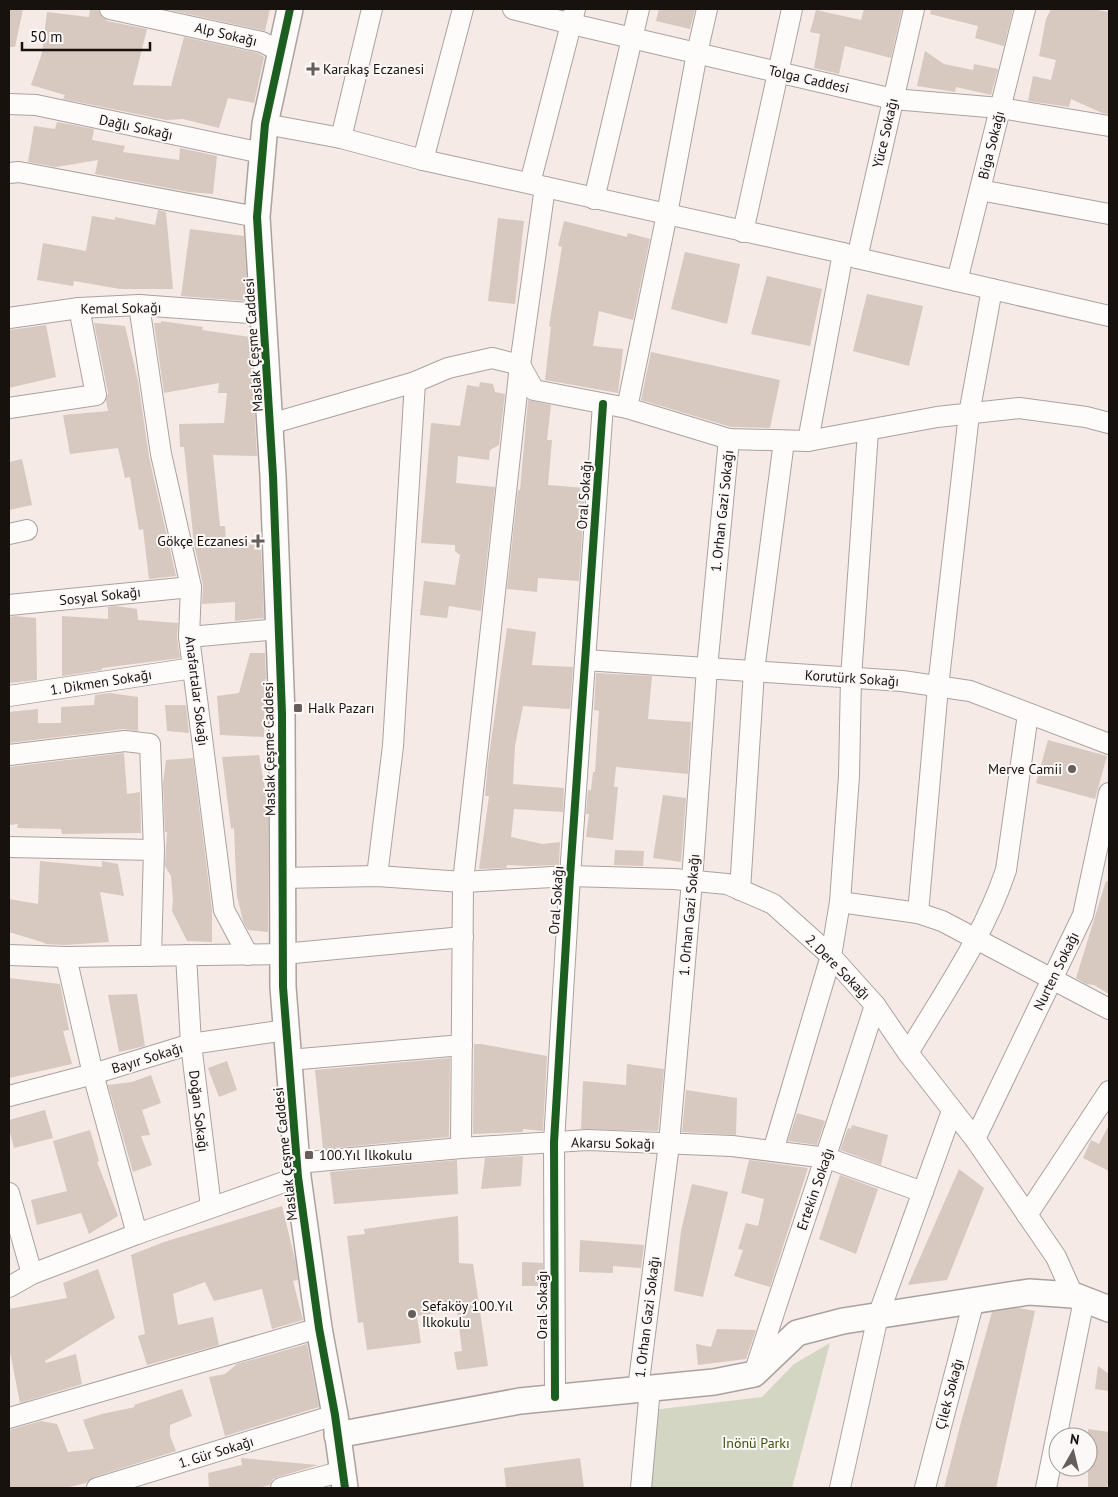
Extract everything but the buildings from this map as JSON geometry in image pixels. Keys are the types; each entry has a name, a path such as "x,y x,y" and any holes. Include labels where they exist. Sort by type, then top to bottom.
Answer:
{"street":[{"name":"Alp Sokağı","path":"110,9 262,42 281,52"},
{"name":"Maslak Çeşme Caddesi","path":"290,9 265,124 257,217 270,424 282,714 283,987 298,1170 344,1480"},
{"path":"341,138 372,9"},
{"path":"424,160 463,9"},
{"name":"Tolga Caddesi","path":"513,9 574,16 633,38 893,98 1000,108 1109,126"},
{"path":"594,199 639,9"},
{"path":"627,408 668,214 697,53 707,9"},
{"path":"744,232 792,9"},
{"name":"Yüce Sokağı","path":"808,441 850,256 893,98 914,9"},
{"name":"Biga Sokağı","path":"957,280 1025,9"},
{"path":"460,1148 463,882 538,185 574,16"},
{"name":"Dağlı Sokağı","path":"9,104 36,105 262,153"},
{"path":"265,124 341,138 424,160 668,214 1109,316"},
{"path":"9,173 19,172 257,217"},
{"path":"980,190 1109,214"},
{"path":"918,913 938,687 969,414 992,289"},
{"name":"Kemal Sokağı","path":"9,318 79,308 139,304 263,314"},
{"name":"Anafartalar Sokağı","path":"139,304 161,454 191,587 189,637 224,910 248,955"},
{"path":"9,408 96,395 79,308"},
{"path":"270,424 416,382 448,368 492,358 520,366 534,390 627,408 729,439 808,441 936,417 1019,408 1109,423"},
{"path":"377,876 393,746 416,382"},
{"name":"Oral Sokağı","path":"555,1397 554,1142 570,876 603,404"},
{"path":"773,1151 831,956 840,902 849,776 851,678 868,431"},
{"name":"1. Orhan Gazi Sokağı","path":"641,1488 644,1389 669,1144 692,880 706,668 729,439"},
{"path":"740,890 754,671 784,441"},
{"name":"Sosyal Sokağı","path":"9,605 191,587"},
{"path":"189,637 279,629"},
{"name":"Korutürk Sokağı","path":"585,660 902,682 970,691 1109,744"},
{"name":"1. Dikmen Sokağı","path":"9,696 193,668"},
{"path":"908,1053 976,939 998,894 1006,870 1028,714"},
{"path":"9,754 125,741 150,744 154,850 151,956"},
{"name":"Nurten Sokağı","path":"975,1139 1083,915 1109,793"},
{"path":"9,847 154,850"},
{"name":"2. Dere Sokağı","path":"282,878 377,876 463,882 570,876 692,880 727,884 773,904 831,956 875,1005 908,1053 975,1139 1056,1257 1078,1298"},
{"path":"840,902 918,913 942,921 1109,1009"},
{"path":"9,955 66,958 283,954 463,937"},
{"name":"Doğan Sokağı","path":"186,956 191,1044 211,1207"},
{"path":"66,958 93,1074 136,1234"},
{"name":"Ertekin Sokağı","path":"754,1374 827,1158 875,1005"},
{"name":"Bayır Sokağı","path":"9,1096 93,1074 191,1044 286,1030"},
{"path":"289,1060 462,1046"},
{"path":"1027,1215 1109,1091"},
{"path":"840,1488 878,1316 952,1111"},
{"name":"Akarsu Sokağı","path":"9,1287 32,1274 211,1207 298,1170 460,1148 588,1140 732,1146 827,1158 923,1192"},
{"path":"9,1193 32,1274"},
{"path":"336,1425 555,1397 714,1382 754,1374 797,1333 843,1321 974,1300 1029,1292 1078,1298 1109,1309"},
{"path":"1046,1488 1078,1298"},
{"name":"Çilek Sokağı","path":"925,1488 974,1300"},
{"path":"9,1418 320,1328"},
{"name":"1. Gür Sokağı","path":"97,1488 336,1425"},
{"path":"281,1488 344,1480"}],"green space":[{"name":"İnönü Parkı","path":"830,1343 792,1488 646,1488 653,1410 762,1397 794,1364"}],"cycle path":[{"path":"290,9 265,124 257,217 273,476 282,714 283,987 298,1177 319,1328 335,1415 345,1488"},
{"path":"555,1397 554,1142 570,876 603,404"}],"place":[{"name":"Karakaş Eczanesi","path":"313,69"},
{"name":"Gökçe Eczanesi","path":"258,541"},
{"name":"Halk Pazarı","path":"298,708"},
{"name":"Merve Camii","path":"1072,769"},
{"name":"100.Yıl İlkokulu","path":"309,1155"},
{"name":"Sefaköy 100.Yıl İlkokulu","path":"412,1314"}]}
